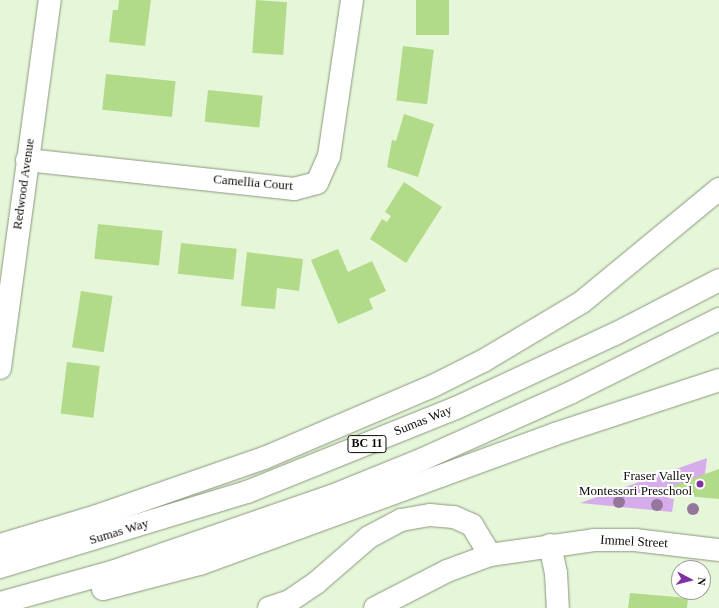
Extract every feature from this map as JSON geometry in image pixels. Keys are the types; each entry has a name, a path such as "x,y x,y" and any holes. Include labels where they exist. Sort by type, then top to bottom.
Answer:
{"main road":[{"name":"Redwood Avenue","path":"0,368 27,160 50,0"},
{"name":"Camellia Court","path":"27,160 294,189 317,183 329,156 352,0"},
{"path":"0,545 97,516 264,458 433,386 484,361 582,302 719,189"},
{"name":"Sumas Way","path":"0,567 247,492 456,408 615,334 719,280"},
{"name":"BC 11","path":"0,603 115,571 332,496 423,459 572,392 719,319"},
{"path":"30,608 200,564 554,434 719,380"},
{"path":"269,608 288,602 316,583 370,537 401,520 430,515 454,517 472,524 490,555"},
{"name":"Immel Street","path":"375,608 447,570 490,555 550,545 594,540 635,540 719,550"},
{"path":"550,545 556,573 558,608"}],"shaded area":[{"path":"707,458 705,474 669,494 668,498 674,499 672,512 580,503"}],"building":[{"path":"119,0 151,0 145,46 109,42 113,10 118,10"},
{"path":"256,0 287,2 283,55 252,53"},
{"path":"416,0 449,0 449,35 416,35"},
{"path":"403,46 434,50 427,104 396,101"},
{"path":"106,74 176,81 172,117 102,110"},
{"path":"208,90 263,96 259,128 205,122"},
{"path":"404,114 434,124 418,177 387,167 392,140 396,141"},
{"path":"404,182 442,207 406,263 370,239 382,219 387,222 391,216 385,212"},
{"path":"98,224 163,231 159,266 94,259"},
{"path":"181,243 237,249 233,280 178,274"},
{"path":"338,249 348,272 372,261 386,291 369,299 373,309 338,324 311,260"},
{"path":"247,252 303,259 299,291 277,288 275,309 241,306"},
{"path":"81,291 113,296 104,352 72,347"},
{"path":"67,362 100,366 93,418 61,414"},
{"name":"Fraser Valley Montessori Preschool","path":"719,469 719,499 655,493 705,474"},
{"path":"630,593 671,597 671,600 688,600 687,608 628,608"}],"place":[{"name":"Fraser Valley Montessori Preschool","path":"700,484"}]}
